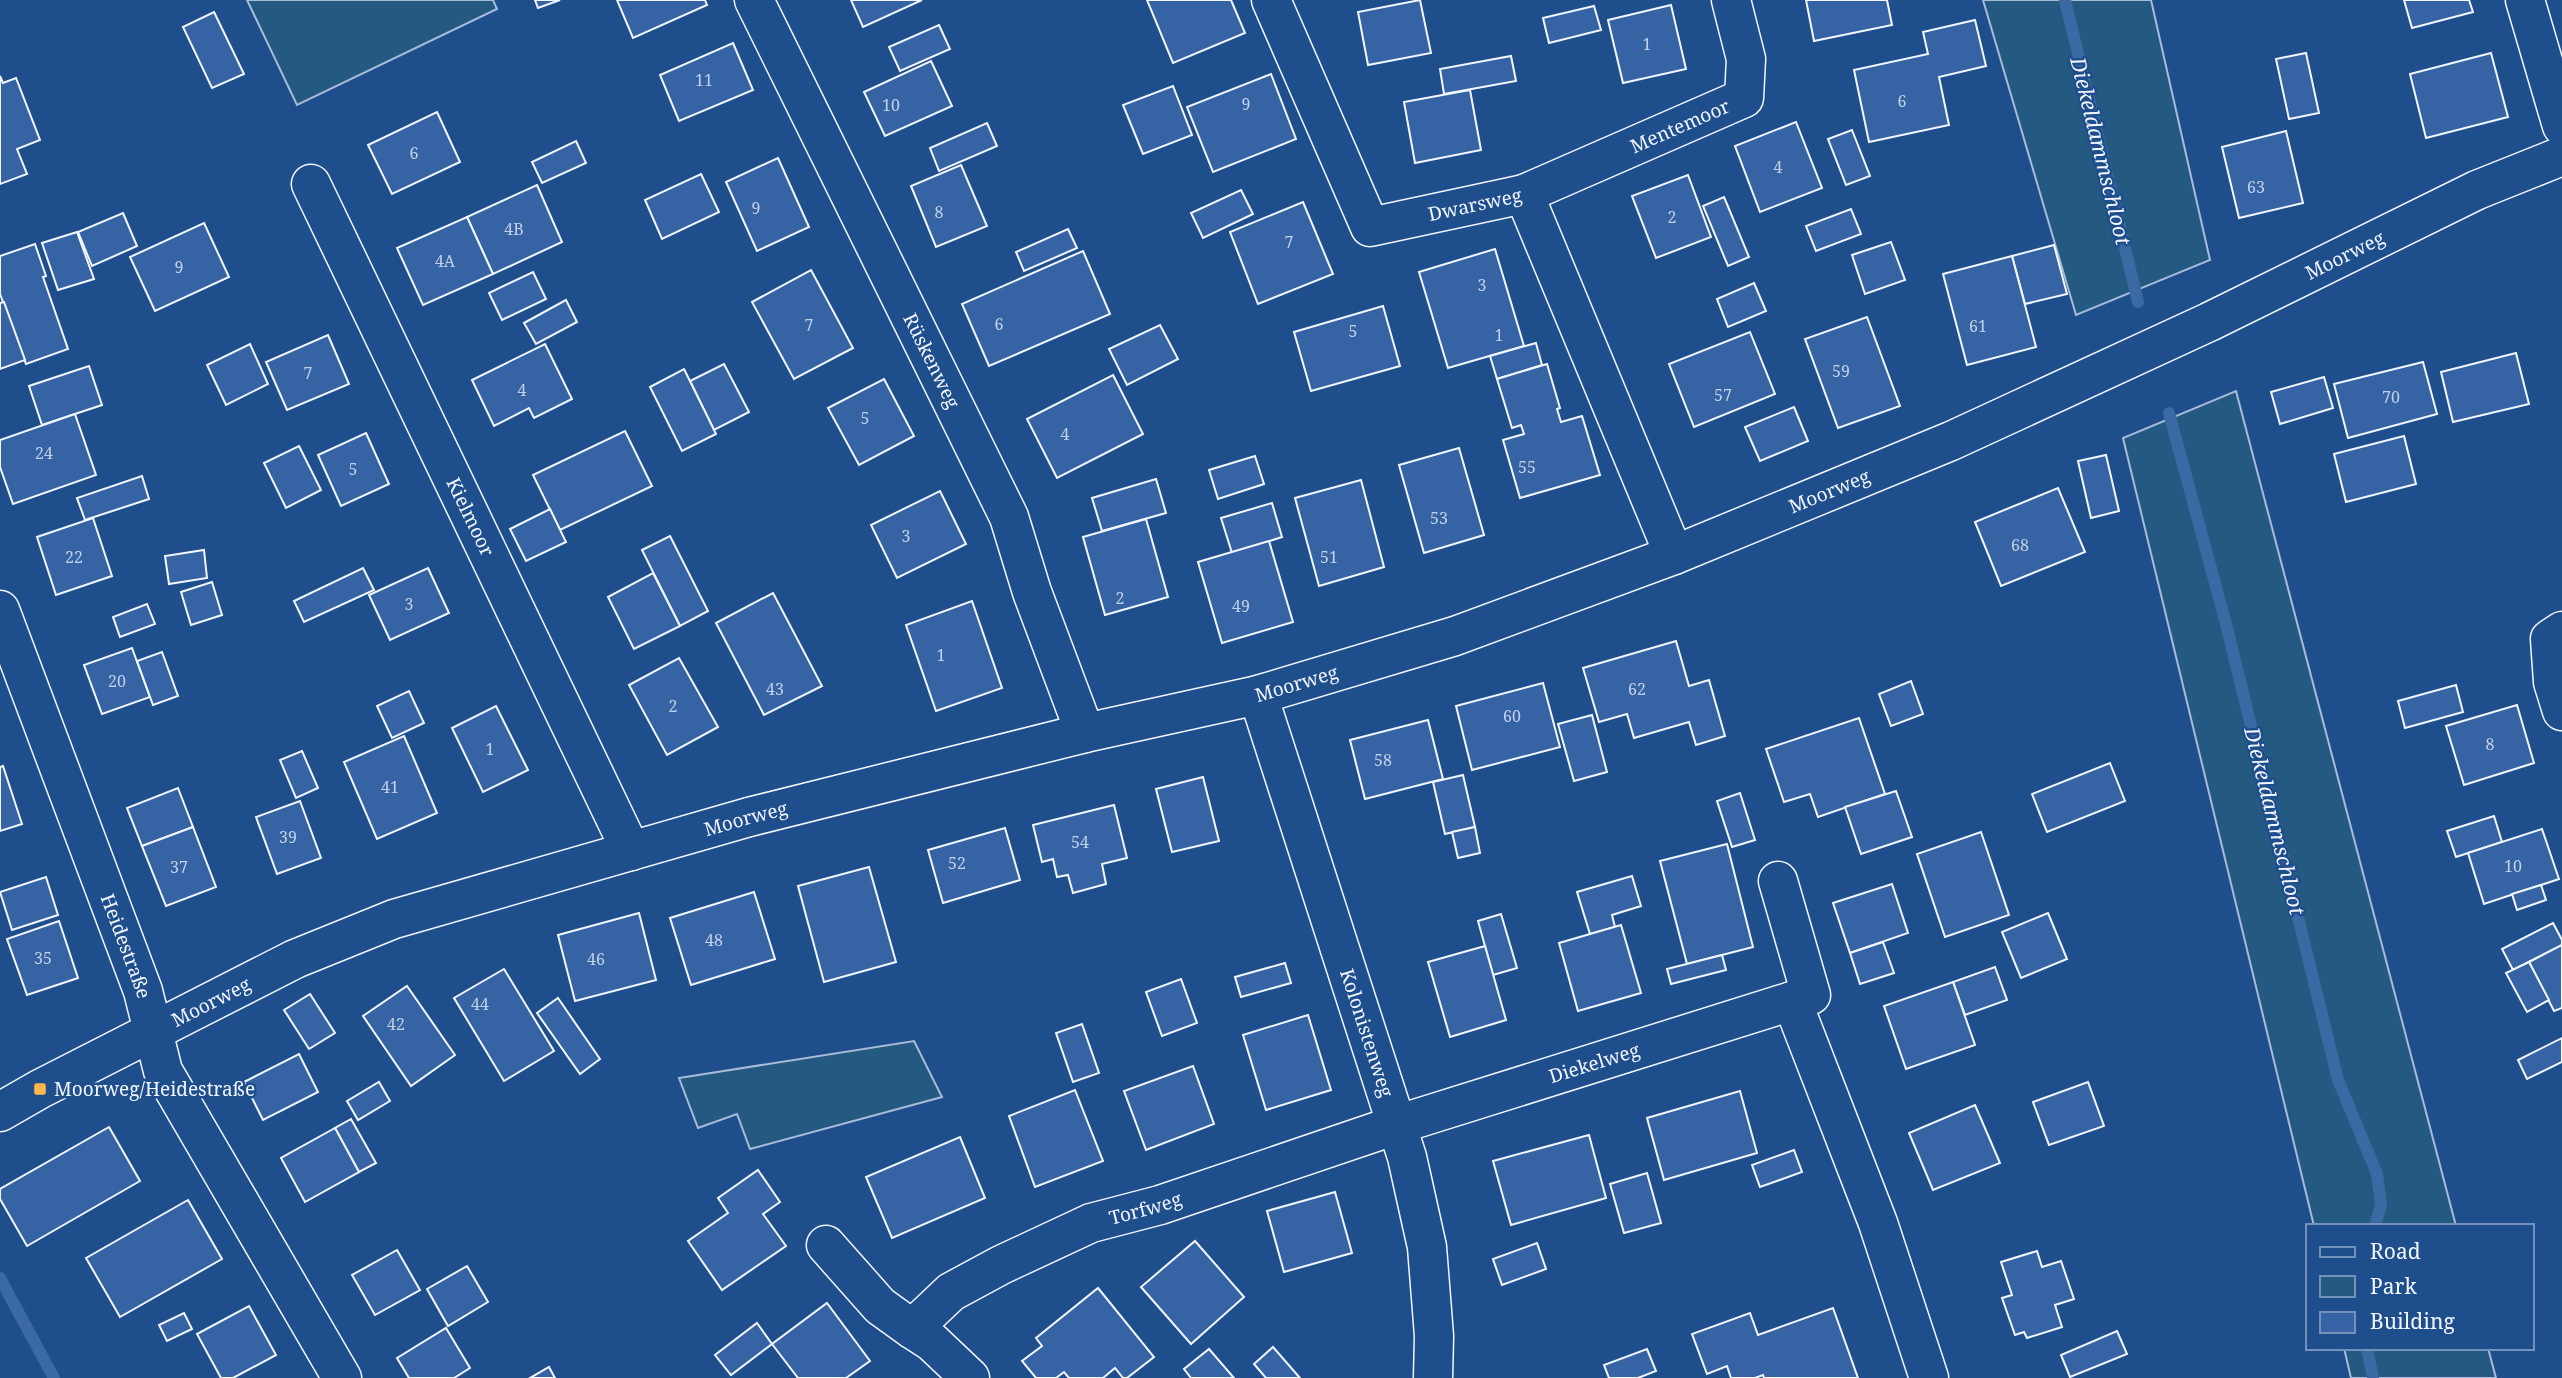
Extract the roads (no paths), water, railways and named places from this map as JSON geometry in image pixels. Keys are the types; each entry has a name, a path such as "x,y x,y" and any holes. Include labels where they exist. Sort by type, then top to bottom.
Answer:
{"street":[{"name":"Rüskenweg","path":"754,0 1009,517 1032,592 1085,733"},
{"name":"Dwarsweg","path":"1271,0 1370,227 1524,194 1674,555"},
{"name":"Mentemoor","path":"1524,194 1744,98 1746,59 1731,0"},
{"path":"2525,0 2562,126"},
{"name":"Moorweg","path":"0,1112 295,959 394,919 749,817 1085,733 1258,695 1455,636 1674,555 1951,441 2209,322 2477,190 2562,156"},
{"name":"Kielmoor","path":"311,184 631,851"},
{"name":"Heidestraße","path":"0,610 143,991 163,1071 342,1378"},
{"path":"2562,631 2550,639 2553,682 2562,711"},
{"name":"Kolonistenweg","path":"1258,695 1406,1157 1427,1247 1434,1336 1433,1378"},
{"path":"1778,881 1811,995 1792,1001 1878,1223 1928,1378"},
{"name":"Diekelweg","path":"1396,1125 1792,1001"},
{"name":"Torfweg","path":"912,1329 951,1293 1001,1265 1091,1223 1160,1205 1396,1125"},
{"path":"826,1245 880,1306 932,1342 970,1378"}],"waterway":[{"name":"Diekeldammschloot","path":"2065,0 2138,302"},
{"name":"Diekeldammschloot","path":"2169,413 2226,624 2338,1080 2377,1174 2381,1205 2376,1224"},
{"path":"0,1278 54,1378"},
{"name":"Diekeldammschloot","path":"2367,1350 2373,1378"}],"place":[{"name":"Moorweg/Heidestraße","path":"40,1089"}]}
